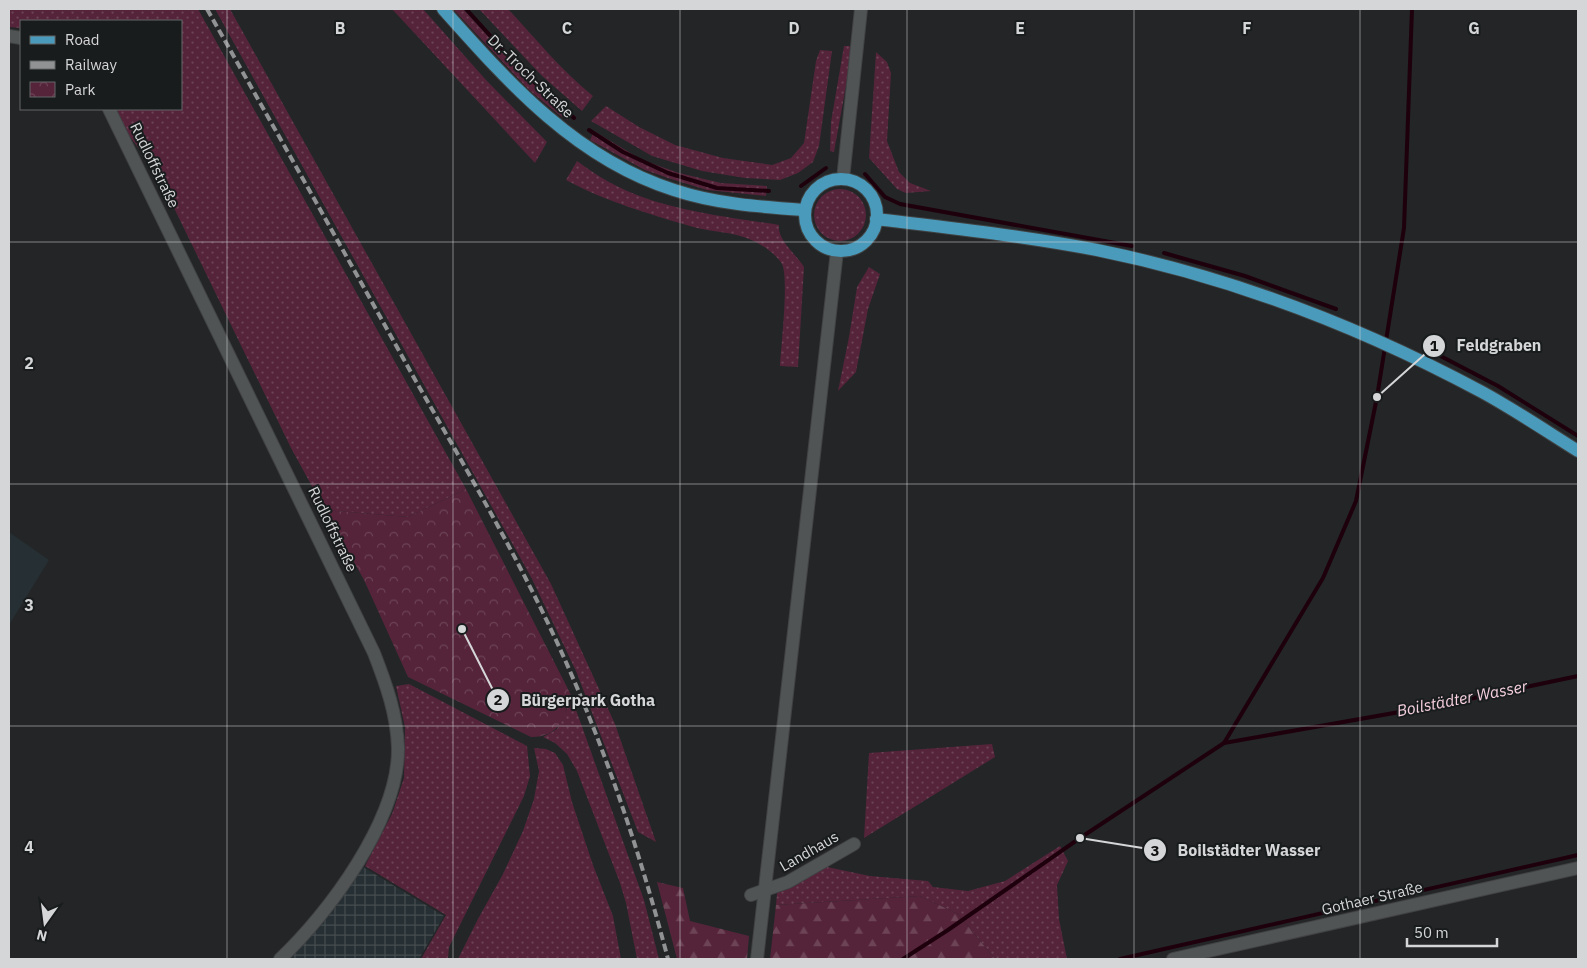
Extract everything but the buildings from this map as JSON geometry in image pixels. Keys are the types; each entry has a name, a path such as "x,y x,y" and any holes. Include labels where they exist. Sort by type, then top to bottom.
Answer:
{"main road":[{"name":"Dr.-Troch-Straße","path":"443,9 514,87 541,112 593,153 618,167 648,181 705,199 741,205 805,210"},
{"path":"843,179 859,184 868,192 876,207 876,219 872,232 863,243 851,249 837,251 823,246 812,237 806,225 805,210 811,195 818,187 827,182 843,179"},
{"path":"876,219 994,232 1098,250 1192,273 1276,300 1370,337 1404,353 1482,393 1578,451"}],"street":[{"path":"843,179 861,9"},
{"name":"Rudloffstraße","path":"110,110 368,639 387,684 393,707 398,750 390,795 381,818 346,882 328,908 280,959"},
{"path":"757,959 837,251"},
{"name":"Landhaus","path":"751,895 788,882 854,844"},
{"name":"Gothaer Straße","path":"1173,959 1578,868"}],"shaded area":[{"path":"9,532 49,560 9,625"},
{"path":"363,867 444,916 419,959 290,959 334,909"}],"green space":[{"path":"9,9 198,9 466,489 408,517 325,510 291,448 156,171 130,137 116,110 182,110 182,20 20,20 20,28 9,27"},
{"path":"215,9 230,9 551,584 615,724 656,842 638,832 576,671 532,579"},
{"path":"392,9 423,9 486,80 547,142 535,163"},
{"path":"453,9 463,9 522,73 570,118 567,120 559,115 528,89"},
{"path":"479,9 508,9 560,65 593,96 582,111 541,75"},
{"path":"844,46 851,46 834,152 830,151 831,122"},
{"path":"820,50 832,51 819,146 813,162 798,173 780,180 745,178 702,171 652,156 591,121 606,106 639,127 675,145 723,158 772,165 791,158 804,143 816,61"},
{"path":"876,52 887,62 891,73 887,141 899,172 910,183 931,191 906,193 897,189 869,158"},
{"path":"594,131 642,160 679,173 721,183 767,186 766,196 707,190 645,170 590,140"},
{"path":"577,161 597,175 628,192 670,206 779,225 781,236 804,267 798,367 780,366 785,283 782,264 776,256 758,243 743,237 697,228 630,207 581,188 566,180"},
{"path":"840,189 850,191 858,197 864,205 866,215 864,225 858,233 850,239 840,241 830,239 822,233 816,225 814,215 816,205 822,197 830,191"},
{"path":"869,267 880,274 868,309 856,372 838,391 857,287"},
{"path":"466,489 570,693 560,724 548,734 531,737 408,677 364,580 325,510 408,517"},
{"path":"409,684 527,746 530,776 524,796 449,947 448,959 421,959 446,915 365,866 392,814 404,778 405,727 396,686"},
{"path":"570,693 644,900 659,959 637,959 620,883 577,771 567,754 555,743 543,737 557,729 567,709"},
{"path":"992,744 995,757 864,838 869,753"},
{"path":"534,748 546,749 555,753 563,765 572,802 593,865 613,916 621,959 458,959 503,874 523,831 534,799 539,771"},
{"path":"1060,846 1068,861 1057,885 1059,919 1067,959 995,959 958,914 920,896 776,905 777,893 827,867 870,876 928,881 933,887 968,891 1005,881"},
{"path":"657,882 683,888 690,921 749,936 747,959 677,959"},
{"path":"920,896 958,914 995,959 770,959 776,905"}],"waterway":[{"path":"466,9 525,74 574,118"},
{"path":"1224,743 1323,578 1356,501 1377,397 1404,228 1412,9"},
{"path":"589,130 623,152 668,173 717,188 769,191"},
{"path":"801,186 826,168"},
{"path":"865,174 885,197 900,204 1132,246"},
{"path":"1164,253 1245,276 1336,309"},
{"path":"1429,350 1498,386 1578,436"},
{"name":"Boilstädter Wasser","path":"903,959 1080,838 1224,743 1445,704 1578,676"},
{"path":"1120,959 1578,855"}],"railway":[{"path":"207,9 487,506 539,604 589,716 619,796 645,877 668,959"}],"place":[{"name":"Feldgraben","path":"1377,397"},
{"name":"Bürgerpark Gotha","path":"462,629"},
{"name":"Boilstädter Wasser","path":"1080,838"}]}
